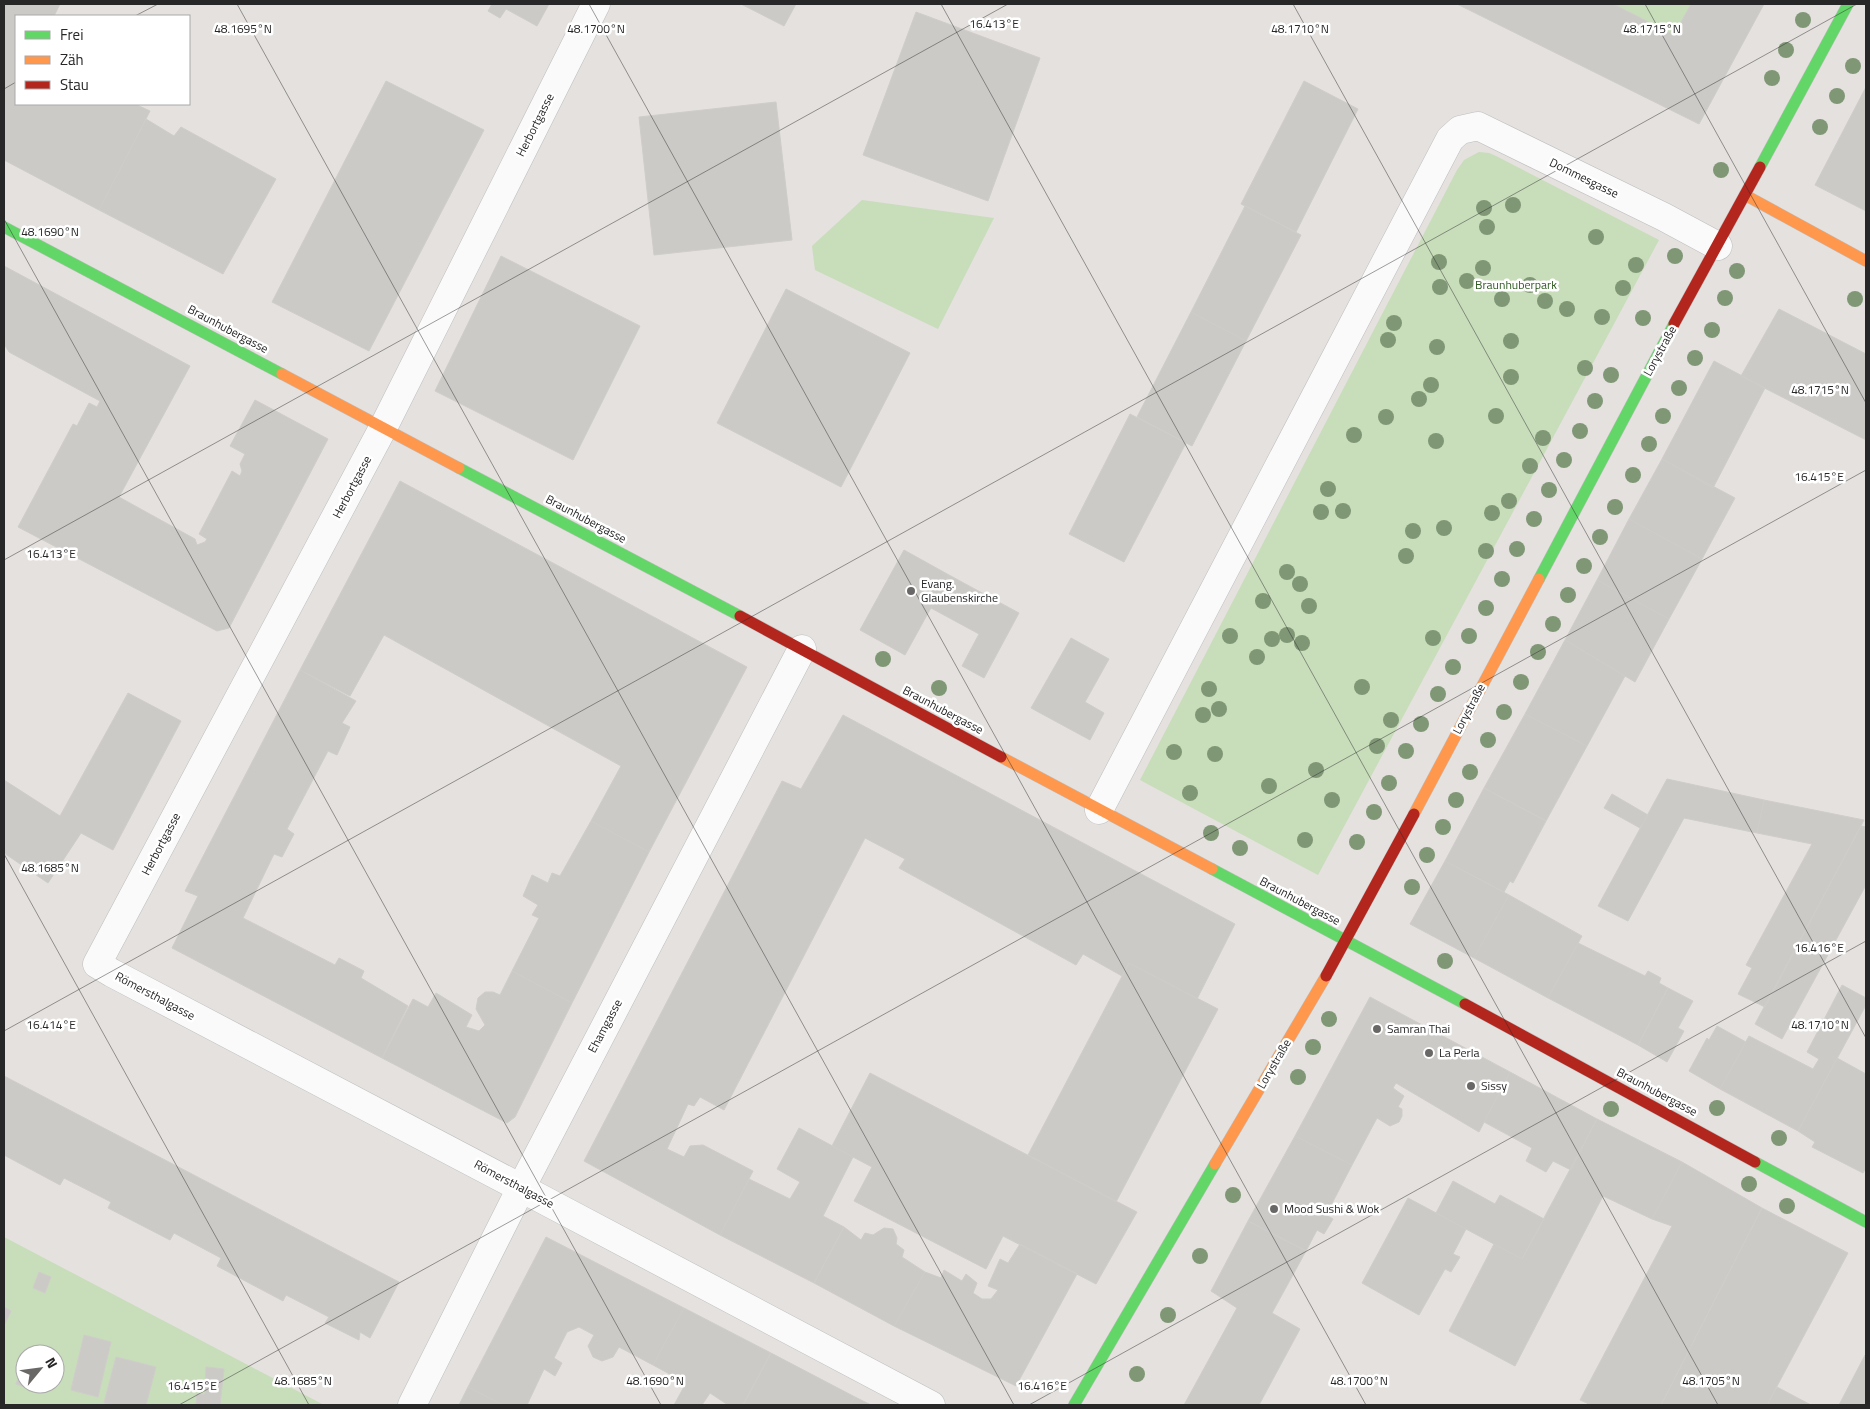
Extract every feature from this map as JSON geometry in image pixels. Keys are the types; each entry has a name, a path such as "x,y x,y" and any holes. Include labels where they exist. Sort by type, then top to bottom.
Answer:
{"street":[{"name":"Herbortgasse","path":"97,964 384,426 596,4"},
{"name":"Lorystraße","path":"1074,1405 1346,940 1653,363 1746,195 1848,4"},
{"name":"Dommesgasse","path":"1099,810 1450,139 1460,130 1478,126 1664,217 1718,246"},
{"path":"1746,195 1866,261"},
{"name":"Braunhubergasse","path":"4,227 384,426 802,649 1099,810 1346,940 1866,1222"},
{"name":"Ehamgasse","path":"412,1405 521,1188 802,649"},
{"name":"Römersthalgasse","path":"97,964 931,1405"}],"green space":[{"path":"1613,4 1691,4 1674,35"},
{"name":"Braunhuberpark","path":"1479,152 1496,156 1659,240 1318,875 1140,780 1457,170 1464,160"},
{"path":"862,200 994,218 938,329 815,270 812,246"},
{"path":"4,1237 324,1405 4,1405"}],"building":[{"path":"4,4 60,4 54,15 15,15 15,105 137,105 150,111 99,210 4,160"},
{"path":"492,4 549,4 537,26 506,9 500,18 488,11"},
{"path":"741,4 796,4 784,26"},
{"path":"1457,4 1613,4 1674,35 1691,4 1764,4 1699,124"},
{"path":"916,12 1040,58 988,201 863,155"},
{"path":"386,81 484,130 369,351 272,302"},
{"path":"1304,81 1358,109 1296,232 1241,204"},
{"path":"1866,87 1866,211 1815,185"},
{"path":"776,102 792,240 654,255 639,117"},
{"path":"146,119 174,136 181,127 276,179 223,274 99,210"},
{"path":"1245,206 1301,235 1246,341 1191,312"},
{"path":"501,256 640,326 573,460 435,391"},
{"path":"4,266 190,366 119,497 195,539 197,545 205,542 207,539 199,534 232,471 240,476 242,471 240,464 245,454 230,446 255,400 328,439 229,628 217,631 18,527 73,424 77,426 89,403 97,407 100,401 9,352 4,344"},
{"path":"786,289 910,353 841,487 717,423"},
{"path":"1779,309 1866,354 1866,440 1741,376"},
{"path":"1191,312 1246,341 1192,446 1137,417"},
{"path":"1714,361 1765,388 1713,488 1662,459"},
{"path":"1130,414 1186,443 1124,562 1069,534"},
{"path":"1662,459 1735,498 1702,559 1629,519"},
{"path":"400,481 747,667 649,852 591,821 621,766 384,635 350,696 300,670"},
{"path":"1629,519 1702,559 1669,619 1597,580"},
{"name":"Evang. Glaubenskirche","path":"904,550 949,575 905,655 860,630"},
{"path":"949,575 1019,613 984,678 962,666 979,634 931,608"},
{"path":"1597,580 1669,619 1635,682 1565,640"},
{"path":"1071,638 1109,659 1085,702 1104,713 1090,740 1031,708"},
{"path":"1565,640 1625,676 1587,746 1525,714"},
{"path":"300,670 356,701 342,723 350,727 337,755 328,751 287,829 294,834 282,857 274,854 243,918 335,965 339,958 364,971 361,978 408,1006 382,1058 172,948 198,896 185,891"},
{"path":"128,693 181,721 113,850 81,833 48,883 4,853 4,780 60,816"},
{"path":"1525,714 1587,746 1546,821 1484,788"},
{"path":"843,715 1235,924 1197,999 1129,963 1122,976 1083,954 1076,965 899,868 905,859 865,838 724,1110 700,1097 694,1106 688,1104 667,1149 684,1157 690,1146 703,1145 753,1171 720,1235 584,1161 782,781 801,789"},
{"path":"1667,779 1764,800 1757,833 1684,818 1628,921 1598,906"},
{"path":"1484,788 1546,821 1513,883 1510,881 1504,892 1445,861"},
{"path":"1612,794 1648,815 1640,828 1604,808"},
{"path":"1764,800 1864,820 1765,1007 1738,994 1752,968 1746,965 1812,844 1757,833"},
{"path":"591,821 649,852 572,1003 512,971 539,918 532,915 538,905 523,896 532,875 548,883 552,873 560,876"},
{"path":"1861,826 1866,827 1866,885 1782,1039 1755,1024"},
{"path":"1445,861 1509,895 1474,958 1410,924"},
{"path":"1509,895 1582,936 1548,998 1474,958"},
{"path":"1578,943 1645,976 1648,971 1661,978 1659,983 1668,988 1638,1045 1548,998"},
{"path":"1129,963 1218,1009 1116,1202 1028,1155"},
{"path":"512,971 572,1003 515,1117 507,1123 382,1058 413,999 428,1007 436,993 472,1015 466,1027 479,1031 485,1025 476,1009 478,998 485,992 493,992 500,995"},
{"path":"1842,985 1866,998 1866,1005 1798,1131 1720,1089 1749,1036 1813,1069 1819,1059 1807,1052"},
{"path":"1668,988 1693,1001 1678,1028 1684,1031 1667,1062 1638,1045"},
{"path":"1370,997 1510,1072 1479,1132 1396,1083 1393,1088 1404,1096 1398,1107 1402,1109 1402,1116 1399,1122 1390,1126 1377,1118 1352,1165 1295,1136"},
{"path":"1717,1026 1746,1042 1720,1089 1689,1071 1707,1038 1709,1040"},
{"path":"1837,1058 1866,1074 1866,1168 1863,1173 1812,1147 1815,1142 1798,1131"},
{"path":"1510,1072 1597,1119 1571,1170 1553,1161 1546,1172 1526,1161 1532,1148 1484,1122"},
{"path":"870,1073 1137,1212 1096,1284 1003,1236 986,1269 854,1201 872,1167 832,1146"},
{"path":"4,1076 399,1282 370,1338 360,1332 359,1340 325,1323 329,1317 286,1295 283,1301 217,1266 221,1258 174,1233 170,1240 108,1208 111,1202 64,1178 60,1185 4,1155"},
{"path":"1597,1119 1682,1162 1652,1219 1603,1196 1515,1366 1449,1331 1494,1244 1522,1259"},
{"path":"799,1128 853,1157 823,1216 844,1227 814,1283 720,1235 749,1179 790,1199 800,1182 777,1169"},
{"path":"1295,1136 1352,1165 1326,1215 1333,1219 1324,1234 1317,1230 1306,1251 1248,1221"},
{"path":"1682,1162 1762,1208 1661,1405 1591,1405 1580,1400 1672,1226 1652,1219"},
{"path":"1453,1181 1495,1204 1500,1195 1544,1219 1522,1259 1436,1213"},
{"path":"1408,1198 1466,1229 1453,1254 1460,1257 1451,1272 1445,1269 1419,1315 1362,1283"},
{"path":"1762,1208 1848,1253 1767,1405 1661,1405"},
{"path":"1248,1221 1306,1251 1272,1313 1300,1329 1259,1405 1184,1405 1237,1308 1211,1291"},
{"path":"844,1227 861,1240 865,1233 873,1235 884,1228 893,1229 897,1238 896,1244 904,1250 902,1257 925,1272 894,1326 814,1283"},
{"path":"546,1237 684,1308 653,1365 619,1347 613,1357 602,1361 593,1357 588,1346 594,1335 579,1327 567,1332 554,1358 562,1363 555,1376 544,1369 527,1405 503,1405 468,1387"},
{"path":"1020,1244 1077,1274 1016,1386 894,1326 925,1272 941,1278 944,1270 962,1281 966,1274 977,1283 973,1293 982,1299 991,1299 998,1290 988,1286 1000,1259 1008,1263"},
{"path":"39,1272 51,1277 45,1293 33,1288"},
{"path":"4,1307 11,1311 4,1326"},
{"path":"684,1308 771,1353 743,1405 728,1405 710,1393 702,1405 674,1405 686,1383 653,1365"},
{"path":"84,1335 111,1342 98,1397 71,1390"},
{"path":"771,1353 855,1397 850,1405 743,1405"},
{"path":"1865,1355 1866,1405 1839,1405"},
{"path":"116,1357 156,1367 146,1405 113,1405 104,1403"},
{"path":"206,1367 224,1369 220,1405 196,1405 197,1394 205,1394"},
{"path":"468,1387 503,1405 459,1405"},
{"path":"1777,1387 1811,1405 1767,1405"},
{"path":"855,1397 871,1405 850,1405"}],"traffic: fast":[{"path":"1760,167 1848,4"},
{"path":"4,227 282,374"},
{"path":"1539,579 1674,324"},
{"path":"459,468 740,616"},
{"path":"1212,869 1465,1004"},
{"path":"1755,1162 1866,1222"},
{"path":"1074,1405 1215,1164"}],"traffic: slow":[{"path":"1745,195 1866,261"},
{"path":"282,374 459,468"},
{"path":"1414,814 1539,579"},
{"path":"1001,757 1212,869"},
{"path":"1215,1164 1326,976"}],"traffic: jam":[{"path":"1674,324 1760,167"},
{"path":"740,616 1001,757"},
{"path":"1326,976 1414,814"},
{"path":"1465,1004 1755,1162"}],"place":[{"name":"Evang. Glaubenskirche","path":"911,591"},
{"name":"Samran Thai","path":"1377,1029"},
{"name":"La Perla","path":"1429,1053"},
{"name":"Sissy","path":"1471,1086"},
{"name":"Mood Sushi & Wok","path":"1274,1209"}]}
